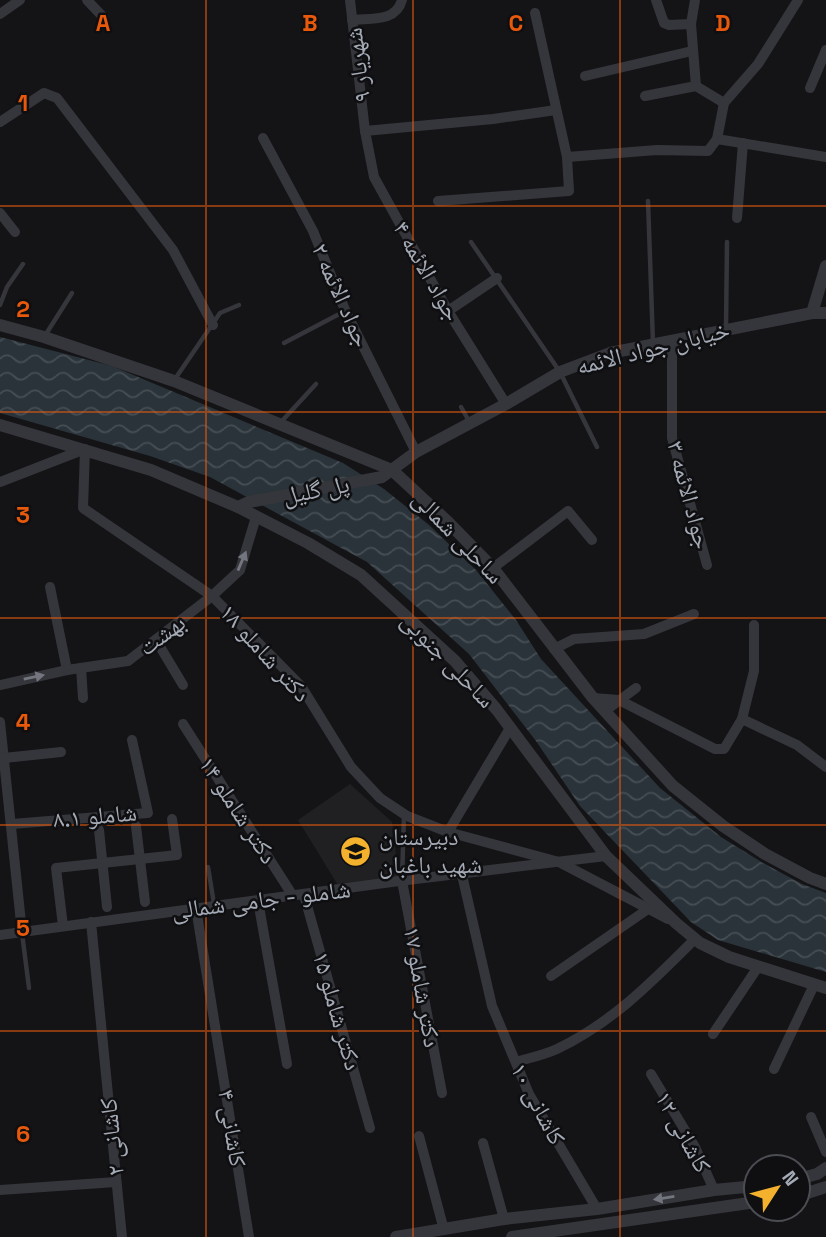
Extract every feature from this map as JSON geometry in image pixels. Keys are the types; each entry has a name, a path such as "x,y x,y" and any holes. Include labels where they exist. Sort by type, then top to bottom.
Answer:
{"street":[{"path":"0,14 20,0"},
{"path":"87,0 104,18"},
{"name":"شهریار ۹","path":"350,0 365,131"},
{"path":"352,20 392,16 398,11 402,0"},
{"path":"656,0 664,23 691,24"},
{"path":"695,0 691,24 696,86"},
{"path":"567,157 657,150 708,152 717,139 724,103 758,65 799,0"},
{"path":"438,201 569,191 567,157 535,13"},
{"path":"810,88 826,50"},
{"path":"585,76 692,51"},
{"path":"645,96 696,86 724,103"},
{"path":"0,121 44,93 57,98 173,250 213,325"},
{"path":"365,131 494,119 556,110"},
{"name":"جواد الائمه ۴","path":"365,131 374,177 448,311 506,404"},
{"name":"جواد الائمه ۲","path":"263,138 313,231 345,310 416,452"},
{"path":"717,139 826,157"},
{"path":"737,218 743,143"},
{"path":"0,213 15,232"},
{"path":"812,313 826,266"},
{"path":"448,311 497,278"},
{"name":"خیابان جواد الائمه","path":"387,474 416,452 560,372 610,353 812,313 826,313"},
{"name":"ساحلی شمالی","path":"0,325 174,381 387,474 448,522 494,568 593,698 673,786 723,826 765,854 826,884"},
{"name":"جواد الائمه ۳","path":"672,340 672,438 707,565"},
{"name":"ساحلی جنوبی","path":"0,425 150,470 244,505 256,517 308,543 361,575 455,661 510,728 606,856 676,923 695,939 729,957 820,986"},
{"path":"0,482 85,449"},
{"name":"دکتر شاملو ۱۸","path":"85,449 83,508 212,596 301,686 351,767 380,798 404,814 448,832 559,862"},
{"name":"پل گلیل","path":"244,505 387,474"},
{"path":"494,568 568,511 592,540"},
{"name":"بهشت","path":"0,685 67,670 128,661 212,596 240,570 256,517"},
{"path":"50,587 67,670"},
{"path":"554,649 574,639 644,634 694,614"},
{"path":"593,698 619,700 715,749 724,749 742,719 754,671 754,625"},
{"path":"156,640 183,684"},
{"path":"81,668 83,698"},
{"path":"605,711 636,688"},
{"path":"742,719 797,746 826,767"},
{"path":"0,722 22,932"},
{"name":"دکتر شاملو ۱۴","path":"183,724 298,895"},
{"path":"448,832 510,728"},
{"name":"شاملو ۸.۱","path":"12,824 148,813 132,740"},
{"path":"4,758 61,752"},
{"path":"63,926 56,868 177,855 172,819"},
{"path":"136,826 145,902"},
{"path":"99,830 107,906"},
{"name":"شاملو - جامی شمالی","path":"0,935 606,856"},
{"path":"559,862 676,923"},
{"name":"کاشانی ۱۰","path":"462,875 489,995 516,1062 529,1094 597,1209"},
{"name":"دکتر شاملو ۱۷","path":"402,881 442,1093"},
{"name":"دکتر شاملو ۱۵","path":"298,895 370,1128"},
{"path":"258,901 287,1064"},
{"name":"کاشانی ۴","path":"196,908 249,1237"},
{"path":"551,976 648,909"},
{"name":"کاشانی ۲","path":"90,922 122,1237"},
{"path":"516,1062 556,1050 613,1016 639,995 695,939"},
{"path":"713,1034 758,967"},
{"path":"774,1069 820,986"},
{"name":"کاشانی ۱۲","path":"651,1074 695,1147 714,1190"},
{"path":"811,1117 826,1152"},
{"path":"419,1136 444,1230"},
{"path":"484,1143 504,1219"},
{"path":"0,1190 116,1181"},
{"path":"396,1237 504,1219 597,1209 742,1187"},
{"path":"512,1237 588,1232 742,1204"}],"lane":[{"path":"648,201 653,343"},
{"path":"471,242 560,372 597,447"},
{"path":"726,329 727,242"},
{"path":"0,305 7,287 23,264"},
{"path":"44,337 72,293"},
{"path":"174,381 220,313 239,305"},
{"path":"284,343 345,310"},
{"path":"279,425 316,384"},
{"path":"461,407 471,423"},
{"path":"402,881 404,814"},
{"path":"208,867 214,906"},
{"path":"22,932 29,988"}],"shaded area":[{"name":"دبیرستان شهید باغبان","path":"350,784 392,822 399,881 341,890 298,820"}],"water":[{"path":"0,337 112,366 343,463 384,489 429,525 476,570 516,620 541,659 660,788 721,837 802,884 826,893 826,972 718,940 691,922 580,806 536,741 469,654 367,562 210,477 150,456 0,413"}],"place":[{"name":"دبیرستان شهید باغبان","path":"356,851"}]}
